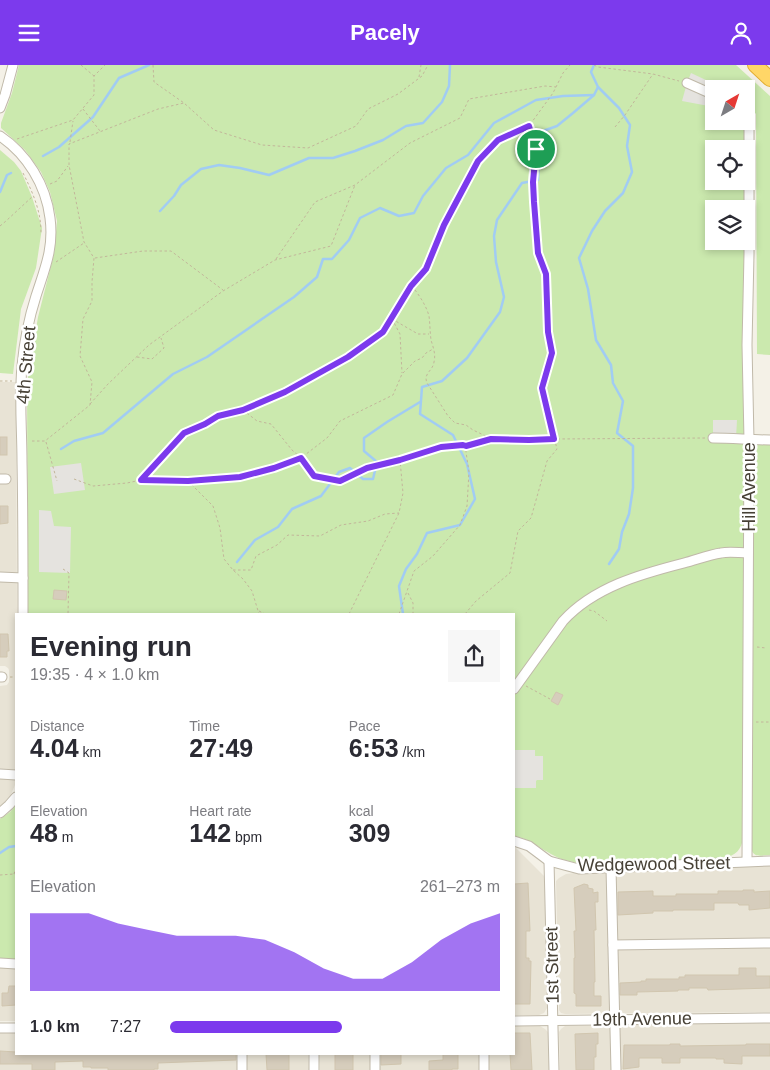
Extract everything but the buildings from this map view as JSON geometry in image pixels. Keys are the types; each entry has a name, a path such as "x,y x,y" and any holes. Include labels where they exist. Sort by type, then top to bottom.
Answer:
{"highway":[{"path":"755,65 770,79"}],"street":[{"path":"0,108 13,65"},
{"path":"687,83 705,91"},
{"name":"Hill Avenue","path":"747,861 749,721 747,345 749,130"},
{"name":"4th Street","path":"0,136 12,145 35,174 50,216 51,231 51,242 45,272 30,317 24,348 21,381 23,613"},
{"path":"713,438 736,438 749,441 770,440"},
{"path":"516,686 572,611 606,589 658,569 722,553 748,553"},
{"path":"0,577 23,578"},
{"path":"0,774 15,775"},
{"path":"0,813 15,798"},
{"name":"Wedgewood Street","path":"515,841 529,846 549,861 578,869 770,861"},
{"name":"1st Street","path":"549,861 554,1070"},
{"path":"611,868 616,1070"},
{"path":"614,945 770,943"},
{"path":"0,963 15,963"},
{"name":"19th Avenue","path":"515,1021 770,1018"},
{"path":"0,1028 15,1028"},
{"path":"242,1055 242,1070"},
{"path":"314,1055 314,1070"},
{"path":"374,1055 375,1070"},
{"path":"484,1055 484,1070"}],"path":[{"path":"81,65 94,76"},
{"path":"90,405 92,382 80,356 83,319 92,301 94,258 84,243 69,165 69,144 73,120 94,95 94,76 105,65"},
{"path":"153,65 154,82 184,103 214,130 262,145 308,148 356,126 368,109 398,93 419,77 428,65"},
{"path":"419,77 421,65"},
{"path":"141,480 184,433 218,416 243,410 285,392 348,357 383,332 411,286 426,269 444,225 478,161 498,140 529,126 553,93 563,73 570,65"},
{"path":"594,65 654,74 687,83"},
{"path":"615,127 654,74"},
{"path":"275,260 315,202 355,185 410,143 460,117 470,99 544,86 556,87"},
{"path":"69,144 158,109 184,103"},
{"path":"82,109 100,131"},
{"path":"12,145 18,139 73,120"},
{"path":"466,613 476,601 510,573 518,531 531,518 547,461 557,449 542,388 552,353 548,332 546,274 538,253 534,202 533,182 536,149 529,126"},
{"path":"41,187 57,181 69,165"},
{"path":"21,168 39,210 41,239"},
{"path":"22,440 46,441 90,405 108,384 160,337 223,291 275,260 331,246 355,185"},
{"path":"0,226 34,195"},
{"path":"45,272 84,243"},
{"path":"94,258 143,251 171,251 223,291"},
{"path":"411,286 421,299 429,316 430,334 435,352 434,363 426,378 442,408 455,423 466,425 491,439"},
{"path":"391,319 418,334 430,334"},
{"path":"391,319 400,334 402,374"},
{"path":"137,357 152,359 164,348 160,337"},
{"path":"74,479 93,486 141,480 188,481 240,477 274,468 301,458 327,438 340,421 393,395 402,374 415,361 433,349"},
{"path":"0,381 21,381"},
{"path":"243,410 257,421 272,424 314,476 340,481 367,468 441,447 466,446 491,439 713,438"},
{"path":"46,441 57,481"},
{"path":"399,613 414,571 433,556 460,525 467,506 470,472 466,446"},
{"path":"349,613 399,513 403,493 400,460"},
{"path":"188,481 213,506 220,528 224,559 252,591 259,613"},
{"path":"232,570 251,570 256,556 277,545 288,535 320,536 341,525 368,521 385,514 399,513"},
{"path":"63,569 69,573 68,613"},
{"path":"407,593 413,603 414,613"},
{"path":"579,606 594,611 607,621"},
{"path":"258,610 263,613"},
{"path":"516,686 550,699"},
{"path":"749,721 770,722"},
{"path":"0,875 15,874"}],"shaded area":[{"path":"691,73 706,80 705,105 682,101"},
{"path":"0,382 16,382 17,613 15,613 15,785 9,799 0,806 0,686 7,685 9,682 9,670 5,666 0,666 0,484 6,484 6,475 0,474"},
{"path":"713,420 737,420 736,438 713,438"},
{"path":"81,463 85,490 54,494 50,467"},
{"path":"39,510 51,511 54,526 71,527 70,573 39,572"},
{"path":"515,750 535,750 535,756 543,756 543,780 536,781 536,788 515,788"},
{"path":"515,848 545,877 547,1008 544,1013 539,1015 515,1015"},
{"path":"770,865 770,1012 561,1013 559,1010 556,881 559,878 566,874 574,873"},
{"path":"0,963 15,964 15,1021 0,1021"},
{"path":"770,1023 770,1070 560,1070 559,1032 565,1026"},
{"path":"515,1026 540,1026 548,1032 549,1070 320,1070 319,1055 515,1055"},
{"path":"0,1032 15,1032 15,1055 308,1055 309,1070 0,1070"}],"green space":[{"path":"19,65 736,65 752,80 705,80 705,130 746,130 746,140 705,140 705,190 746,190 745,200 705,200 705,250 745,250 743,838 738,851 731,856 718,859 637,863 584,863 561,859 528,841 515,836 515,613 28,613 27,384 38,317 54,254 57,221 50,192 41,172 25,150 1,128 12,93"},
{"path":"755,82 770,96 770,355 757,354"},
{"path":"0,150 21,171 42,228 36,268 21,309 13,374 0,373"},
{"path":"770,442 770,855 760,856 755,855 752,851 753,451 758,445"},
{"path":"15,806 15,964 0,963 0,819"}],"waterway":[{"path":"43,156 59,147 93,117 119,78 149,65"},
{"path":"160,211 181,185 201,169 219,165 269,175 309,158 333,158 355,151 383,140 406,126 423,123 442,102 449,86 450,65"},
{"path":"403,613 399,586 406,569 417,554 427,533 460,525 475,499 467,464 453,435 420,414 422,387 442,381 467,358 500,312 504,297 496,262 494,236 497,220 522,183 538,180 539,152 543,131 557,126 594,95 598,87 591,72 594,65"},
{"path":"598,87 619,108 630,125 627,146 632,172 623,193 605,211 592,231 579,258 588,289 596,340 611,365 613,383 623,401 617,433 633,446 633,488 629,514 622,532 619,549 609,564"},
{"path":"61,449 74,441 103,433 173,374 207,357 294,297 317,277 323,259 332,259 349,240 360,218 380,208 399,216 414,213 423,196 446,168 468,155 494,123 536,100 563,96 594,95"},
{"path":"0,192 7,175 11,173"},
{"path":"237,562 255,540 278,527 292,509 321,496 339,472 350,468 363,479 373,479 377,462 364,451 364,438 420,402"},
{"path":"0,853 9,847 15,846"}],"route":[{"path":"529,126 536,149 533,182 538,253 546,274 548,332 552,353 542,388 554,439 491,439 466,446 441,447 367,468 340,481 314,476 301,458 274,468 240,477 188,481 141,480 184,433 218,416 243,410 285,392 348,357 383,332 411,286 426,269 444,225 478,161 498,140 529,126"}]}
